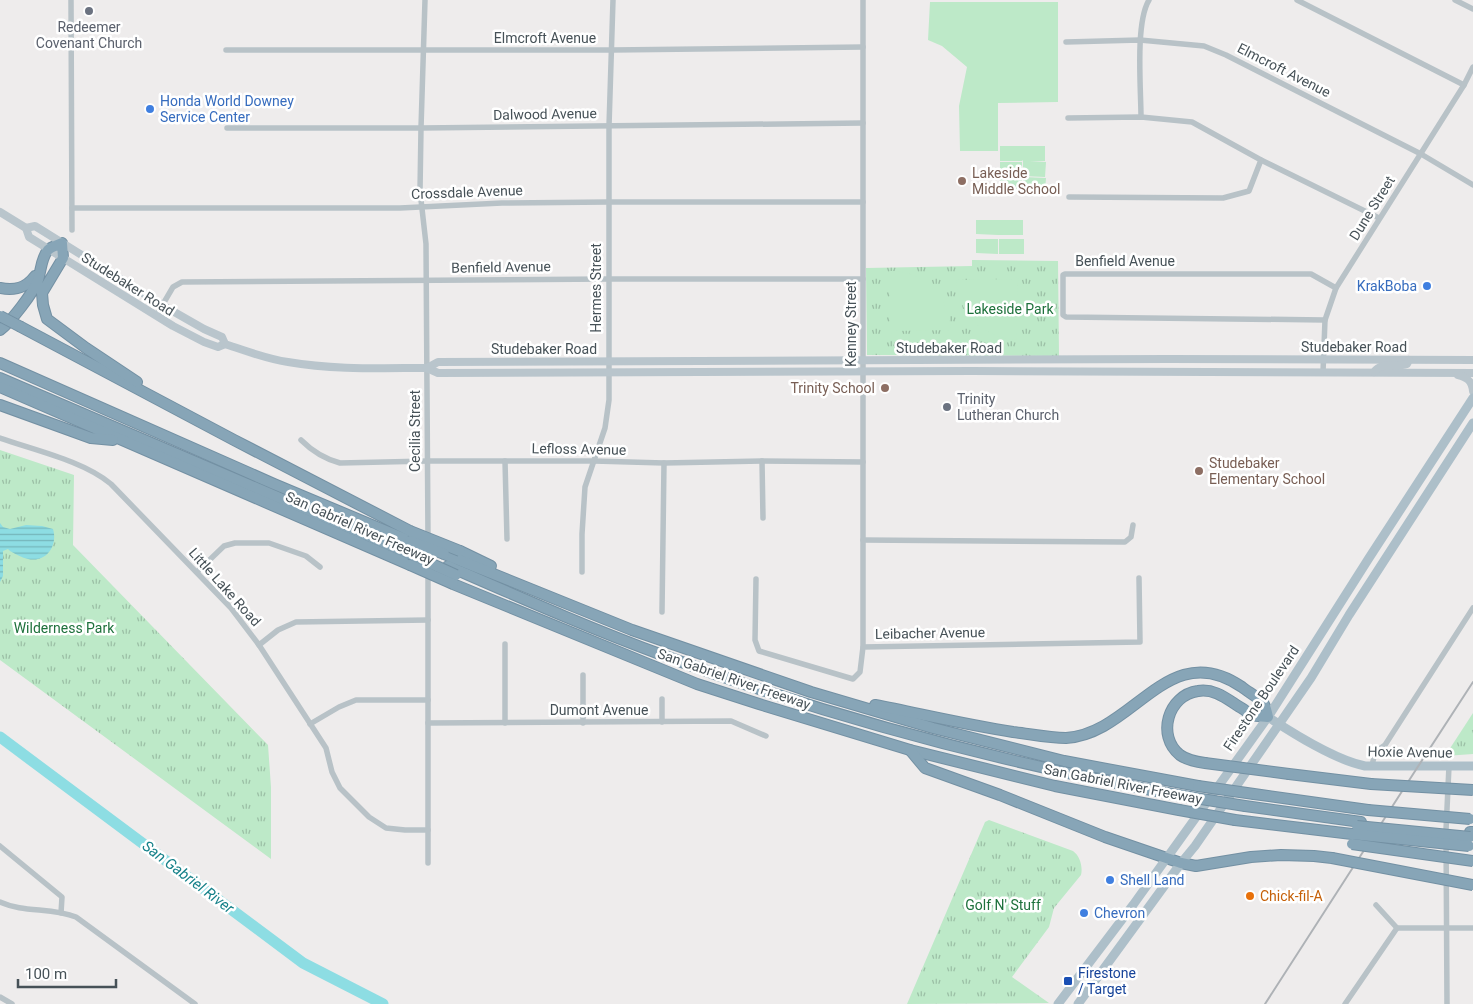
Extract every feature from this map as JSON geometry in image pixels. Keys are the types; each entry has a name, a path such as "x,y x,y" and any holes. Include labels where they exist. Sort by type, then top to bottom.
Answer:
{"highway":[{"path":"0,288 16,289 29,284 39,272 49,250 62,243 63,258 42,293 42,306 47,318 86,348 178,410"},
{"path":"0,330 5,327 19,309 38,280 39,272"},
{"path":"0,316 178,410 410,544 455,580 648,655 819,713 995,761 1057,776 1243,808 1355,832 1473,861"},
{"name":"San Gabriel River Freeway","path":"0,363 444,559 547,595 632,630 811,692 933,728 1064,761 1198,786 1254,794 1368,810 1472,819"},
{"path":"0,378 410,544 460,551 547,595"},
{"name":"San Gabriel River Freeway","path":"0,387 410,565 455,580 697,684 910,750 1055,786 1235,820 1327,831 1355,832"},
{"path":"0,405 92,438 124,441"},
{"path":"444,559 572,619 663,656 839,714 1011,761 1188,799"},
{"path":"811,692 982,727 1065,738 1084,735 1100,729 1172,679 1186,674 1217,675 1235,683 1264,703 1268,717 1252,716 1216,692 1198,690 1182,698 1173,706 1167,724 1169,742 1181,756 1205,764 1371,784 1473,790"},
{"path":"910,750 925,768 1000,795 1105,837 1181,863 1196,866 1251,857 1281,855 1314,856 1473,886"},
{"path":"1355,832 1471,838"}],"main road":[{"name":"Studebaker Road","path":"0,212 26,228 29,237 180,330 213,346 218,347 225,344 270,358 311,365 427,368 438,373 1473,373"},
{"name":"Studebaker Road","path":"26,228 36,226 162,305 222,337 225,344"},
{"name":"Studebaker Road","path":"427,368 438,362 1162,359 1473,360"},
{"path":"1344,372 1344,367 1349,364 1370,364 1378,360"},
{"path":"1374,372 1382,366 1404,366 1409,360"},
{"path":"1440,372 1443,375 1459,375 1467,378 1472,385 1473,391"},
{"name":"Firestone Boulevard","path":"1058,1004 1133,905 1268,717 1473,398"},
{"name":"Firestone Boulevard","path":"1078,1004 1195,846 1280,724 1473,423"},
{"path":"1424,472 1436,480"},
{"path":"1408,498 1420,506"},
{"path":"1369,558 1381,566"},
{"name":"Hoxie Avenue","path":"1268,717 1351,763 1372,766 1473,766"}],"street":[{"path":"71,0 72,230"},
{"name":"Cecilia Street","path":"425,0 420,191 426,244 428,863"},
{"name":"Hermes Street","path":"582,572 585,487 605,428 609,400 608,202 613,0"},
{"name":"Kenney Street","path":"863,0 863,647"},
{"path":"1141,117 1140,40 1145,6 1149,0"},
{"path":"1297,0 1464,85"},
{"path":"1455,0 1473,9"},
{"name":"Elmcroft Avenue","path":"1066,42 1140,40 1204,46 1226,55 1421,154 1473,185"},
{"name":"Elmcroft Avenue","path":"226,50 612,50 863,47"},
{"name":"Dune Street","path":"1323,372 1325,320 1336,288 1464,85 1473,67"},
{"path":"1068,118 1141,117 1192,122 1261,160 1379,218"},
{"name":"Dalwood Avenue","path":"227,128 421,128 863,123"},
{"path":"1069,197 1223,198 1249,191 1261,160"},
{"name":"Crossdale Avenue","path":"72,208 400,208 502,203 863,202"},
{"name":"Benfield Avenue","path":"1325,320 1066,317 1062,315 1063,275 1311,274 1336,288"},
{"name":"Benfield Avenue","path":"156,316 173,287 182,282 863,279"},
{"name":"Studebaker Road","path":"1324,346 1357,346"},
{"name":"Little Lake Road","path":"0,438 83,466 100,475 231,608 259,644 326,748 332,772 340,788 369,817 386,828 428,830"},
{"name":"Lefloss Avenue","path":"301,440 310,449 340,463 505,460 664,463 863,462"},
{"path":"505,460 507,539"},
{"path":"762,462 763,518"},
{"path":"662,612 664,463"},
{"path":"863,540 1125,542 1131,537 1133,525"},
{"path":"197,572 224,546 235,543 270,543 306,556 320,567"},
{"name":"Leibacher Avenue","path":"756,579 754,640 759,651 853,679 860,672 863,647 1140,642 1139,578"},
{"path":"1372,766 1375,752 1385,745 1473,608"},
{"path":"259,644 278,630 296,622 428,620"},
{"path":"505,644 505,723"},
{"path":"583,675 583,723"},
{"path":"662,699 662,722"},
{"path":"310,724 339,707 356,700 428,700"},
{"name":"Dumont Avenue","path":"428,723 731,721 766,736"},
{"path":"1447,1004 1446,830 1449,766"},
{"path":"0,846 62,897 61,913"},
{"path":"0,902 20,908 72,916 83,922 194,1004"},
{"path":"1376,905 1397,928 1473,928"},
{"path":"1345,1004 1397,928"},
{"path":"0,997 12,1004"}],"green space":[{"path":"930,2 1058,2 1058,102 998,103 998,151 960,151 959,106 967,67 942,46 928,40"},
{"path":"1000,146 1045,146 1045,161 1030,161 1046,162 1045,177 1023,176 1023,160 1000,161"},
{"path":"1000,162 1022,162 1022,192 1000,192"},
{"path":"1023,177 1046,178 1045,192 1023,192"},
{"path":"976,220 998,220 998,235 976,234"},
{"path":"998,220 1023,220 1023,235 998,235"},
{"path":"976,239 998,239 998,254 976,253"},
{"path":"999,239 1024,239 1024,254 999,254"},
{"name":"Lakeside Park","path":"972,260 1058,261 1059,356 867,355 866,268 972,266"},
{"path":"890,271 913,275 932,288 946,307 951,330 894,331 892,334 889,333"},
{"path":"1016,277 1019,279 1016,340 992,334 974,322 962,304 956,280 1014,279"},
{"name":"Wilderness Park","path":"0,450 74,475 73,545 268,745 271,787 271,859 0,660"},
{"path":"1473,713 1473,754 1445,756"},
{"name":"Golf N' Stuff","path":"989,820 1073,851 1080,862 1081,875 1054,908 1049,927 1012,977 1049,1003 907,1004 985,822"}],"water":[{"path":"0,523 3,527 10,529 26,525 53,529 54,541 46,555 35,560 19,556 8,549 3,551 3,576 0,582"}],"waterway":[{"name":"San Gabriel River","path":"0,737 303,963 383,1004"}],"railway":[{"path":"1265,1004 1473,682"}],"place":[{"name":"Redeemer Covenant Church","path":"89,11"},
{"name":"Honda World Downey Service Center","path":"150,109"},
{"name":"Lakeside Middle School","path":"962,181"},
{"name":"KrakBoba","path":"1427,286"},
{"name":"Trinity School","path":"885,388"},
{"name":"Trinity Lutheran Church","path":"947,407"},
{"name":"Studebaker Elementary School","path":"1199,471"},
{"name":"Shell Land","path":"1110,880"},
{"name":"Chick-fil-A","path":"1250,896"},
{"name":"Chevron","path":"1084,913"},
{"name":"Firestone / Target","path":"1068,981"}]}
